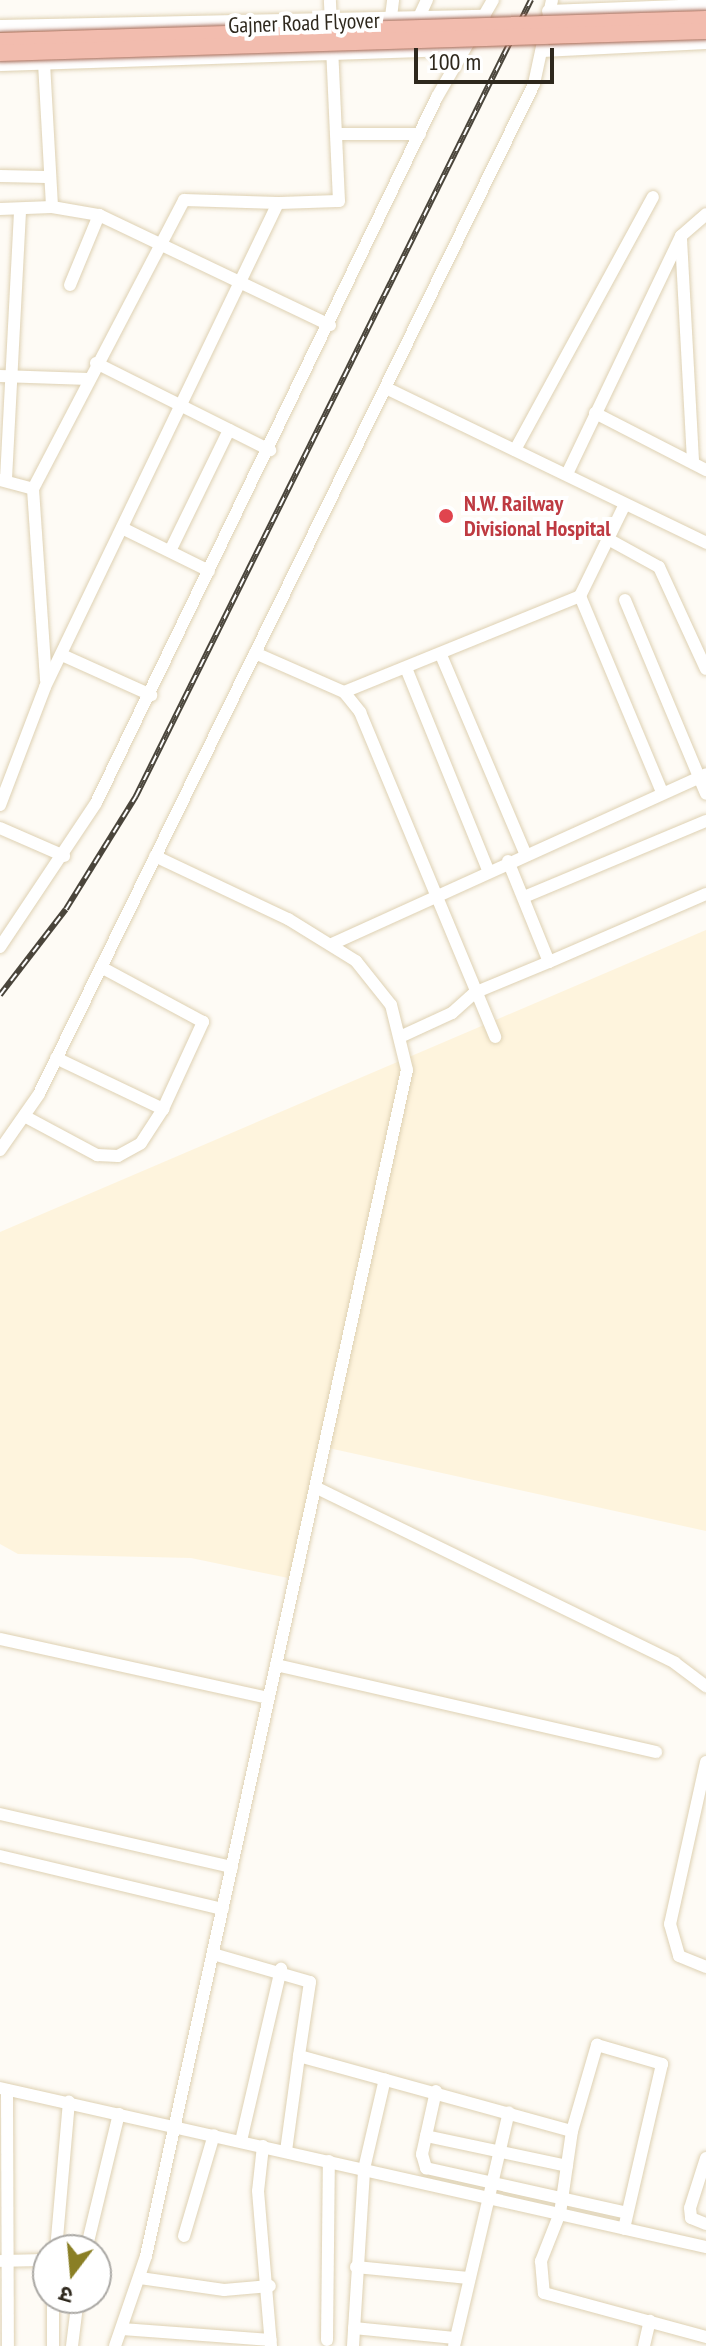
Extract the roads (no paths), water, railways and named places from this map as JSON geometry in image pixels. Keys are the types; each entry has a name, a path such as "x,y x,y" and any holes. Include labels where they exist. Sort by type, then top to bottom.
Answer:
{"main road":[{"name":"Gajner Road Flyover","path":"0,41 706,19"},
{"name":"Gajner Road Flyover","path":"0,53 706,31"}],"street":[{"path":"45,687 48,631 33,489 158,241 184,200 339,201 330,0"},
{"path":"391,17 393,0"},
{"path":"419,17 427,0"},
{"path":"0,947 64,856 151,695 461,50 493,0"},
{"path":"0,1150 26,1117 56,1058 534,84 550,5 706,5"},
{"path":"0,26 485,16"},
{"path":"543,51 706,43"},
{"path":"0,65 461,50"},
{"path":"44,63 46,177 52,207"},
{"path":"337,134 420,134"},
{"path":"0,176 46,177"},
{"path":"515,450 653,197"},
{"path":"0,805 45,687 278,203"},
{"path":"0,209 52,207 99,215 330,325"},
{"path":"20,210 4,376 3,479 33,489"},
{"path":"567,474 681,236 706,214"},
{"path":"70,285 99,215"},
{"path":"681,236 693,463"},
{"path":"96,363 270,450"},
{"path":"4,376 89,379"},
{"path":"386,388 706,543"},
{"path":"595,413 706,470"},
{"path":"170,551 229,430"},
{"path":"344,692 580,596 625,504"},
{"path":"122,528 209,571"},
{"path":"608,539 659,567 706,669"},
{"path":"580,596 662,792"},
{"path":"625,600 702,775 706,794"},
{"path":"255,653 344,692 367,726 432,894 495,1037"},
{"path":"62,655 151,695"},
{"path":"441,655 525,853"},
{"path":"406,668 488,870"},
{"path":"332,944 432,894 702,775"},
{"path":"524,897 706,821"},
{"path":"0,828 64,856"},
{"path":"115,2346 140,2278 170,2127 213,1954 268,1698 319,1489 407,1090 402,1036 381,986 332,944 155,856"},
{"path":"508,861 549,962"},
{"path":"402,1036 452,1013 474,993 706,894"},
{"path":"26,1117 97,1155 118,1156 141,1143 163,1109 203,1022 101,967"},
{"path":"56,1058 163,1109"},
{"path":"319,1489 675,1663 706,1686"},
{"path":"0,1639 268,1698"},
{"path":"276,1665 656,1752"},
{"path":"706,1762 670,1924 679,1956 706,1967"},
{"path":"0,1814 232,1867"},
{"path":"0,1856 223,1909"},
{"path":"213,1954 281,1969 310,1982 286,2151"},
{"path":"241,2141 281,1969"},
{"path":"624,2229 662,2064 597,2045 572,2131 560,2213 541,2261 544,2293 706,2337"},
{"path":"299,2056 436,2091 572,2131"},
{"path":"353,2346 364,2169 385,2079"},
{"path":"8,2346 4,2300 4,2089 706,2247"},
{"path":"436,2091 426,2136 426,2168 627,2213"},
{"path":"57,2234 69,2102"},
{"path":"354,2328 454,2342 509,2112"},
{"path":"90,2234 119,2114"},
{"path":"184,2236 214,2135"},
{"path":"426,2136 567,2166"},
{"path":"122,2329 271,2343 270,2286 258,2191 263,2146"},
{"path":"706,2158 690,2208 691,2218 706,2224"},
{"path":"327,2340 329,2161"},
{"path":"4,2261 32,2260"},
{"path":"356,2267 468,2278"},
{"path":"140,2278 224,2290 270,2286"},
{"path":"53,2314 53,2346"},
{"path":"72,2346 76,2314"},
{"path":"644,2346 650,2321"}],"railway":[{"path":"0,995 66,909 136,796 531,0"}],"place":[{"name":"N.W. Railway Divisional Hospital","path":"446,516"}]}
